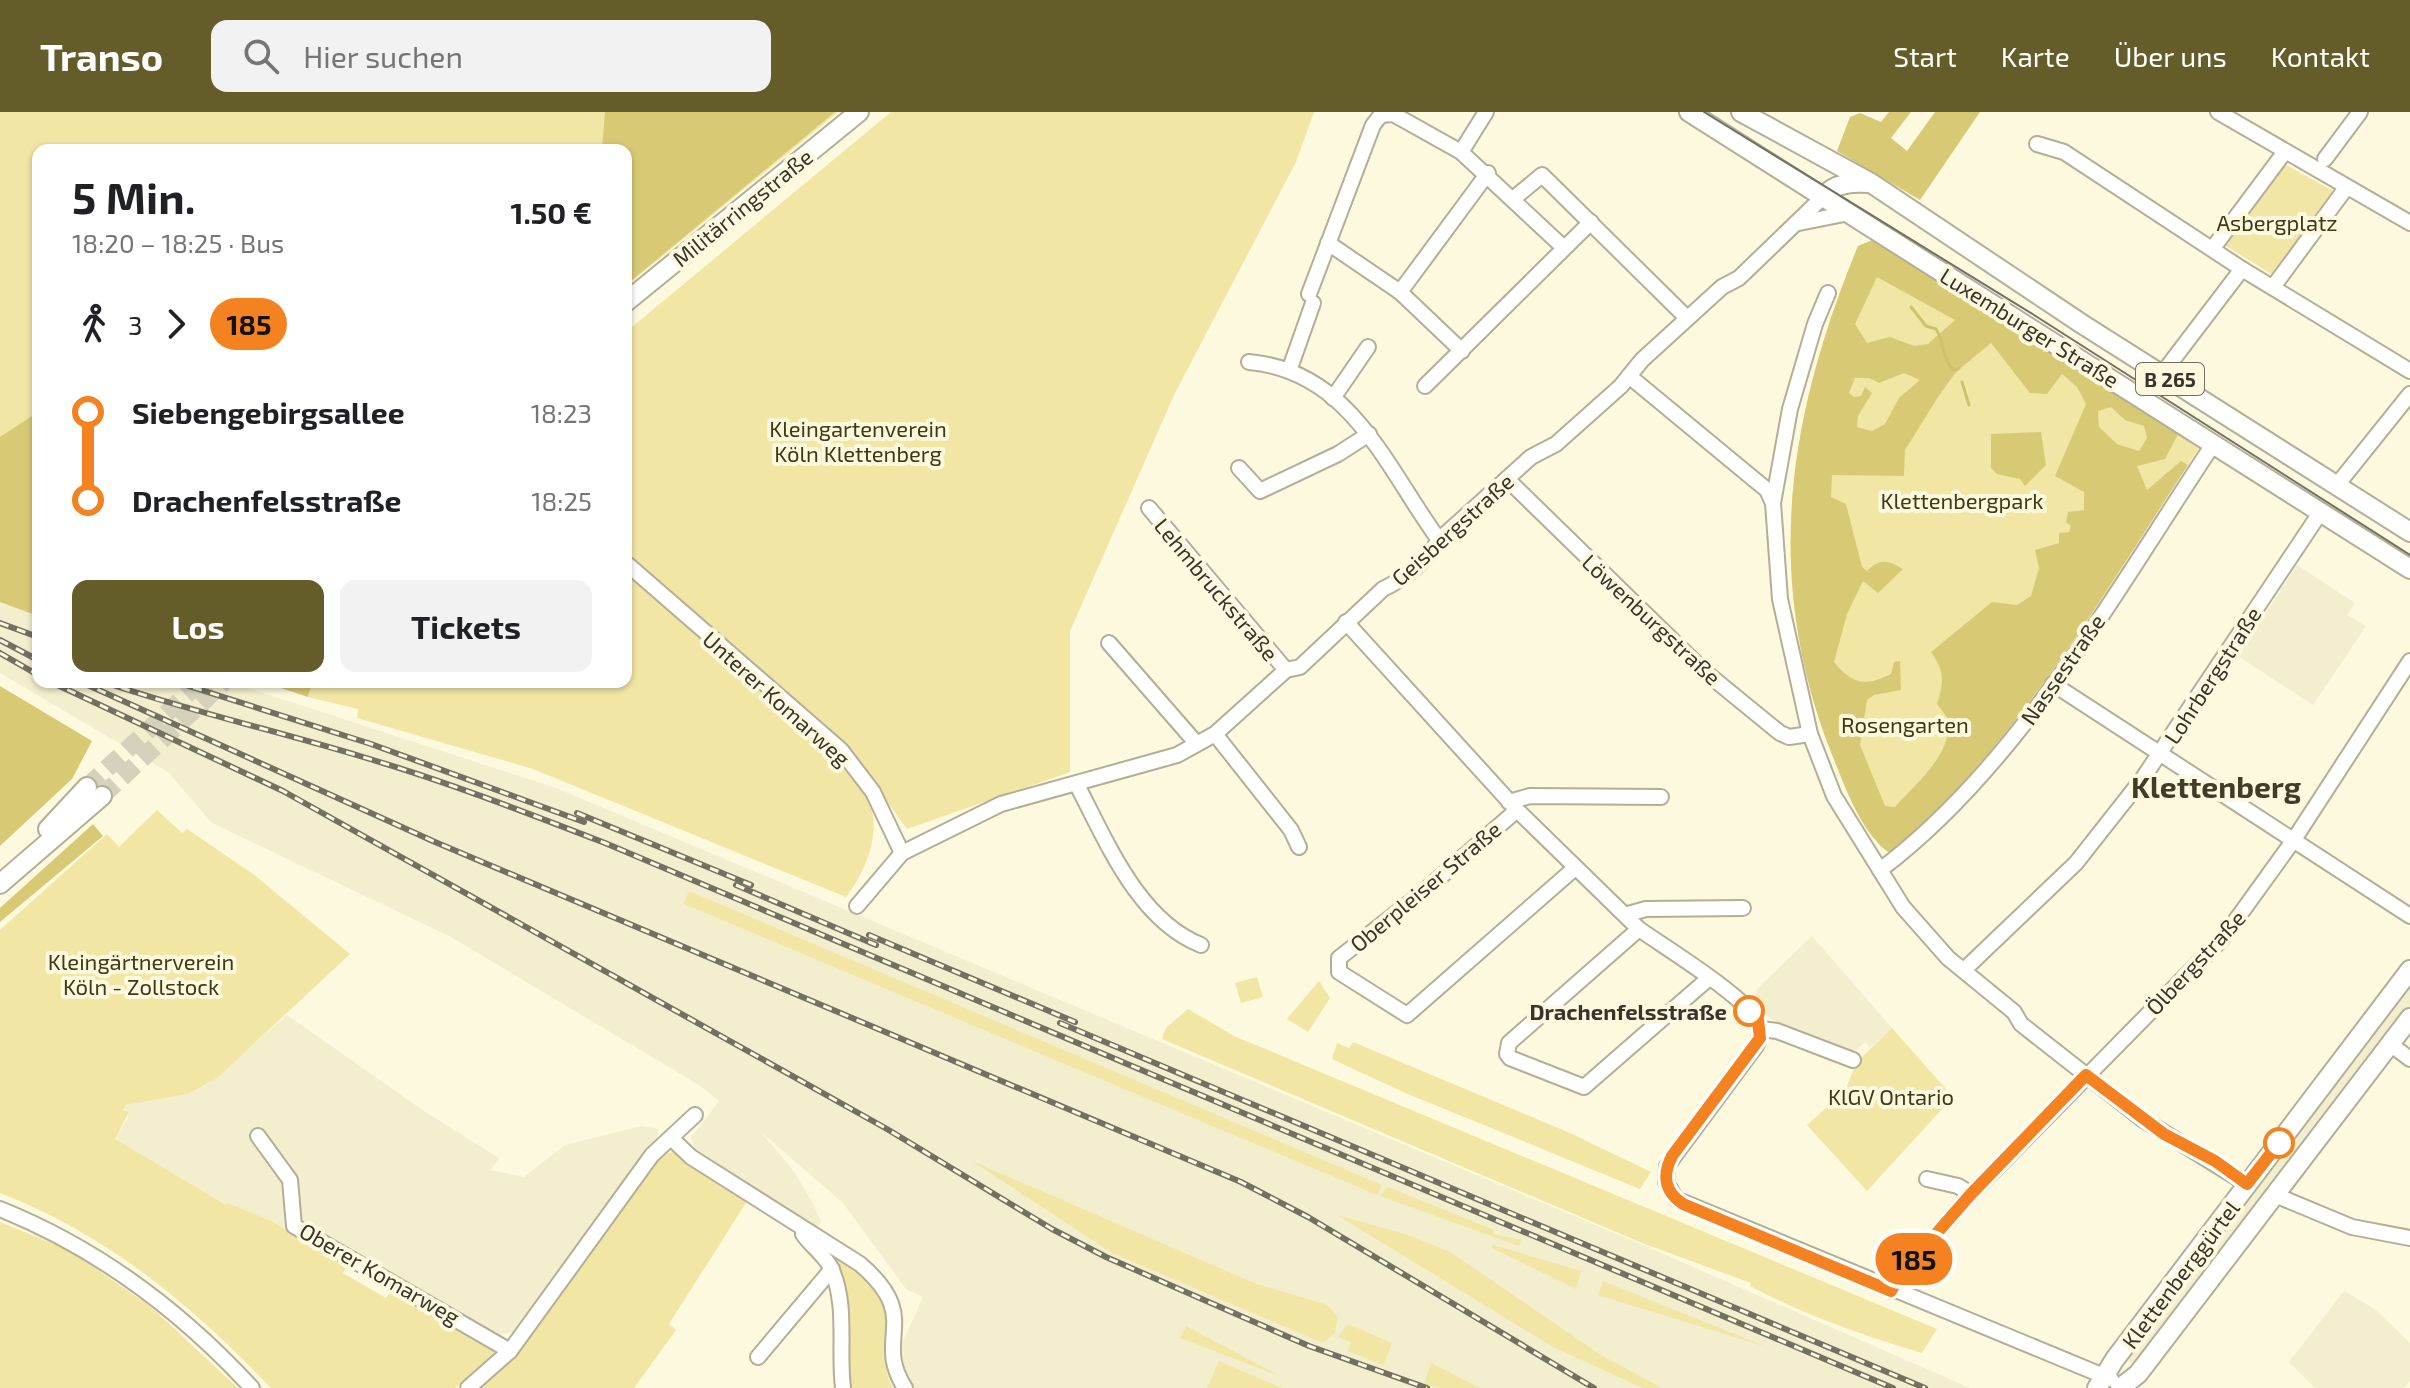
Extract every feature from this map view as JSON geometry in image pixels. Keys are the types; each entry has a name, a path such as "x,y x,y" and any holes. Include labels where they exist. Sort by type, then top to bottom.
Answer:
{"main road":[{"name":"Militärringstraße","path":"632,297 859,112"},
{"name":"Luxemburger Straße","path":"1689,112 1827,192 1849,213 2292,495 2330,504 2410,532"},
{"name":"Luxemburger Straße","path":"1741,112 1871,183 2162,374 2410,569"},
{"path":"1824,159 1831,174 1827,192"},
{"path":"1827,192 1847,183 1871,183"},
{"path":"0,882 94,791"},
{"name":"Klettenberggürtel","path":"2100,1382 2410,970"},
{"name":"Klettenberggürtel","path":"2125,1387 2410,1018"}],"street":[{"path":"1461,152 1486,112"},
{"path":"2218,112 2284,153 2410,223"},
{"path":"2325,159 2360,112"},
{"path":"1289,371 1328,243 1373,125 1381,113 1393,114 1461,152 1488,173 1563,247"},
{"path":"2037,144 2064,152 2242,269 2410,371"},
{"path":"2213,248 2284,153"},
{"path":"1400,292 1488,173"},
{"path":"1513,199 1542,175 1687,318"},
{"path":"2273,287 2346,188"},
{"name":"Geisbergstraße","path":"902,853 1001,804 1045,789 1077,785 1160,761 1215,734 1286,670 1300,667 1383,589 1399,581 1429,556 1439,540 1531,457 1556,444 1687,318 1722,287 1739,278 1827,192"},
{"path":"1798,223 1849,213"},
{"path":"1425,386 1591,222"},
{"path":"1328,243 1400,292 1462,351"},
{"path":"2162,374 2242,269"},
{"path":"1828,293 1790,409 1773,503 1780,599 1810,734 1834,796 1903,907 1948,958 2014,1012 2021,1024 2164,1134 2215,1161 2247,1184"},
{"path":"1333,398 1368,347"},
{"path":"1249,362 1289,371 1333,398 1369,434 1439,540"},
{"path":"1629,376 1767,490 1773,503"},
{"name":"Lohrbergstraße","path":"1965,969 2076,863 2161,753 2330,504 2410,394"},
{"path":"1239,468 1260,491 1338,454 1369,434"},
{"name":"Nassestraße","path":"1880,870 1934,824 1980,777 2053,684 2214,443"},
{"name":"Löwenburgstraße","path":"1507,479 1704,671 1780,733 1789,737 1810,734"},
{"name":"Lehmbruckstraße","path":"1149,508 1286,670"},
{"name":"Unterer Komarweg","path":"632,568 841,750 873,792 902,853"},
{"path":"1346,622 1513,806 1575,868 1628,914 1639,929 1738,1001 1758,1020 1761,1029 1756,1046 1672,1156 1666,1182 1670,1193 1683,1204 2100,1382 2125,1387"},
{"path":"1109,643 1197,744"},
{"name":"Ölbergstraße","path":"1891,1291 1901,1274 1971,1194 2223,938 2293,841 2410,661"},
{"path":"2053,684 2410,916"},
{"path":"1215,734 1291,830 1299,847"},
{"path":"1077,785 1129,878 1155,914 1173,930 1201,945"},
{"path":"1513,806 1530,796 1661,797"},
{"name":"Oberpleiser Straße","path":"1513,806 1422,893 1339,958 1339,972 1407,1015 1575,868"},
{"path":"857,906 902,853"},
{"path":"1628,914 1646,909 1743,908"},
{"path":"1639,929 1509,1043 1507,1054 1518,1063 1584,1087 1708,979"},
{"path":"1761,1029 1777,1031 1853,1060"},
{"path":"2390,1044 2410,1059"},
{"path":"468,1388 510,1351 652,1155 695,1115"},
{"name":"Oberer Komarweg","path":"258,1136 290,1180 294,1226 510,1351"},
{"path":"671,1138 691,1157 860,1264 880,1282 892,1299 897,1319 893,1359 896,1375 905,1388"},
{"path":"1927,1179 1958,1186 1971,1194"},
{"path":"2275,1195 2352,1227 2410,1238"},
{"path":"0,1209 98,1259 151,1295 213,1348 252,1388"},
{"path":"804,1230 803,1235 832,1269 843,1338 843,1388"},
{"path":"758,1357 832,1269"}],"shaded area":[{"path":"605,112 835,112 632,280 632,144 602,144"},
{"path":"1889,112 1911,112 1891,138 1907,151 1935,112 1980,112 1920,200 1837,151 1850,117 1860,113 1881,122"},
{"path":"1873,240 2178,434 2165,459 2137,466 2147,490 2181,461 2188,465 2087,620 2017,718 1979,765 1891,854 1863,823 1833,757 1811,691 1797,626 1791,563 1792,500 1800,437 1814,374 1858,246","holes":["1877,277 1955,320 1928,344 1914,346 1890,337 1867,343 1855,324","1991,343 2030,393 2047,394 2062,374 2077,387 2086,404 2055,476 2084,492 2084,510 2068,512 2066,522 2071,526 2069,532 2059,533 2059,543 2035,550 2039,568 2031,596 2017,605 1992,602 1931,652 1941,671 1942,683 1937,704 1949,720 1948,733 1931,768 1895,807 1885,806 1860,745 1867,700 1874,695 1901,690 1900,661 1894,662 1891,674 1866,682 1853,679 1834,662 1847,614 1863,581 1878,593 1903,569 1884,562 1867,571 1862,567 1846,504 1831,497 1832,475 1904,476 1905,450 1956,372","1904,373 1920,380 1899,398 1885,424 1872,431 1857,427 1858,416 1872,393 1865,387 1861,396 1854,397 1849,393 1855,378 1869,378 1879,383","2111,407 2125,420 2144,426 2147,438 2139,451 2117,444 2099,427 2098,411"]},
{"path":"32,416 32,614 0,602 0,437"},
{"path":"2041,432 2046,465 2025,486 2020,479 1997,474 1991,468 1991,434"},
{"path":"2297,565 2355,603 2347,615 2366,626 2313,705 2238,656"},
{"path":"0,602 32,614 32,688 248,688 556,788 1643,1245 1970,1388 885,1388 884,1383 923,1297 906,1289 843,1203 761,1132 793,1170 812,1202 821,1222 815,1232 697,1154 691,1138 719,1101 699,1085 451,937 212,823 168,772 0,673"},
{"path":"0,686 92,741 72,779 0,846"},
{"path":"281,688 310,688 308,697"},
{"path":"93,824 103,836 0,922 0,908"},
{"path":"1812,936 1892,1028 1870,1048 1865,1042 1856,1050 1846,1051 1774,1021 1755,1006 1757,989"},
{"path":"2410,979 2410,1007 2136,1366 2122,1357"},
{"path":"287,1015 424,1111 499,1158 491,1170 524,1177 565,1145 642,1126 658,1129 658,1137 517,1331 499,1335 302,1229 287,1230 229,1203 227,1206 115,1139 129,1113 123,1110 126,1105 188,1094 207,1084"},
{"path":"2344,1291 2376,1310 2410,1343 2410,1381 2403,1388 2315,1388 2289,1362"}],"green space":[{"path":"0,112 838,112 632,281 632,144 32,144 32,614 0,602"},
{"name":"Kleingartenverein Köln Klettenberg","path":"891,112 1314,112 1296,162 1175,393 1070,631 1070,772 907,829 847,746 632,559 632,327"},
{"name":"Asbergplatz","path":"2286,165 2335,192 2273,275 2226,246"},
{"name":"Klettenbergpark","path":"1873,240 2199,448 2051,676 1891,854 1863,823 1833,757 1811,691 1797,626 1791,563 1792,500 1800,437 1814,374 1858,246"},
{"path":"632,577 840,757 866,794 871,807 871,848 861,874 846,897 533,769 357,718 358,709 308,697 310,688 632,688"},
{"name":"Kleingärtnerverein Köln - Zollstock","path":"157,810 182,833 187,829 253,874 350,954 217,1078 188,1094 126,1105 123,1110 129,1112 115,1139 226,1205 228,1203 271,1221 347,1265 343,1273 386,1298 393,1288 496,1351 494,1358 455,1388 271,1388 211,1329 146,1275 77,1229 0,1193 0,930 107,834 119,847"},
{"path":"689,891 1382,1185 1377,1195 684,904"},
{"path":"1257,977 1263,997 1241,1003 1235,983"},
{"path":"1319,981 1330,998 1308,1032 1287,1019"},
{"path":"1188,1009 1234,1036 1937,1329 1922,1353 1834,1324 1771,1297 1750,1286 1751,1283 1642,1243 1162,1039 1166,1028"},
{"name":"KlGV Ontario","path":"1892,1028 1953,1097 1867,1191 1807,1125 1845,1091 1856,1063"},
{"path":"1353,1042 1570,1133 1651,1172 1640,1189 1403,1092 1332,1059 1337,1043 1349,1048"},
{"path":"674,1152 749,1198 669,1324 676,1330 634,1388 477,1388 511,1360 662,1154"},
{"path":"972,1161 1254,1283 1327,1305 1338,1317 1335,1333 1323,1343 1112,1253"},
{"path":"1388,1187 1494,1230 1493,1234 1521,1240 1519,1246 1380,1196"},
{"path":"1337,1215 1408,1235 1450,1252 1601,1355 1662,1388 1643,1388 1553,1347"},
{"path":"0,1222 71,1251 151,1307 238,1388 0,1388"},
{"path":"1714,1223 1885,1293 1884,1298 1712,1225"},
{"path":"820,1244 867,1275 882,1295 888,1324 886,1365 893,1388 846,1388 846,1324"},
{"path":"1493,1245 1581,1271 1576,1289 1492,1248"},
{"path":"1603,1281 1767,1347 1598,1295"},
{"path":"1348,1324 1392,1343 1383,1365 1348,1351 1351,1342 1338,1337"},
{"path":"1186,1326 1280,1376 1180,1338"},
{"path":"1219,1361 1282,1388 1207,1388"},
{"path":"1431,1363 1480,1388 1440,1388 1424,1384"}],"waterway":[{"path":"1911,307 1926,326 1936,329 1947,361 1955,371 1959,368"},
{"path":"1962,382 1969,405"}],"tunnel":[{"path":"87,787 194,688"},
{"path":"102,796 218,688"}],"tram line":[{"path":"1704,112 2034,315 2410,555"}],"railway":[{"path":"0,623 32,635"},
{"path":"0,640 32,657"},
{"path":"0,653 32,672"},
{"path":"64,688 283,791 887,1129 1052,1229 1106,1257 1309,1346 1427,1388"},
{"path":"94,688 435,842 1241,1182 1308,1217 1594,1388"},
{"path":"123,688 394,766 605,843 1893,1388"},
{"path":"195,688 371,744 584,822"},
{"path":"577,813 751,885"},
{"path":"736,885 876,945"},
{"path":"869,935 1075,1022"},
{"path":"1060,1023 1925,1388"}],"bus line":[{"name":"185","path":"1749,1011 1758,1020 1760,1038 1672,1156 1665,1174 1670,1193 1683,1204 1891,1291 1901,1274 1971,1194 2086,1075 2164,1134 2215,1161 2247,1184 2279,1143"}],"place":[{"name":"Drachenfelsstraße","path":"1749,1011"}],"district":[{"name":"Klettenberg","path":"2216,786"}],"park label":[{"name":"Rosengarten","path":"1905,724"}]}
